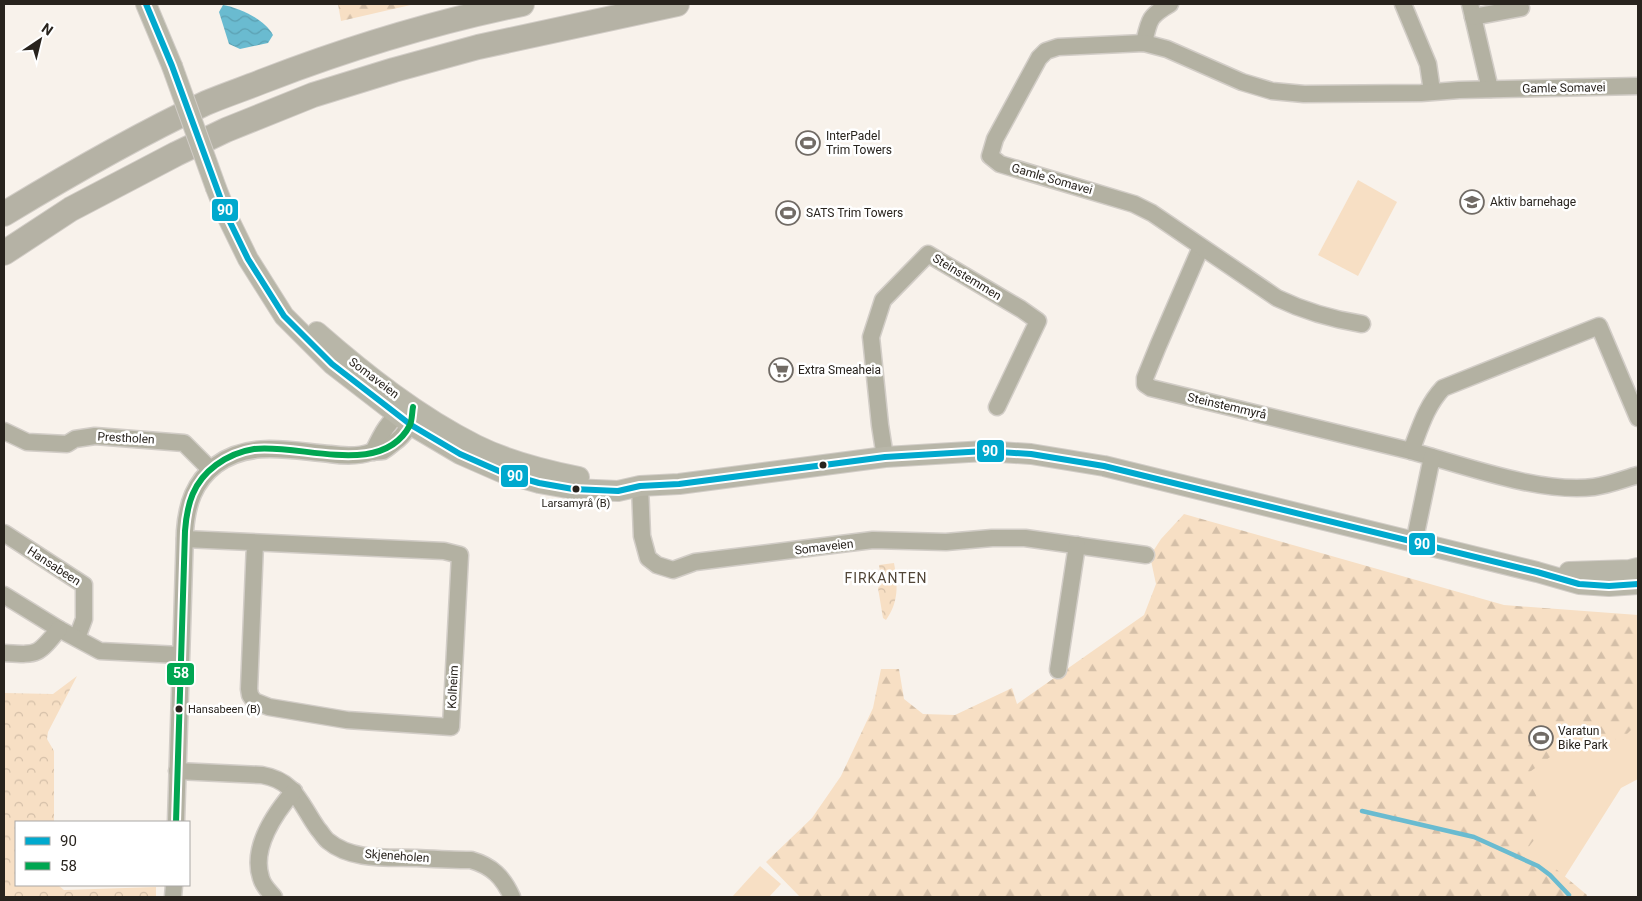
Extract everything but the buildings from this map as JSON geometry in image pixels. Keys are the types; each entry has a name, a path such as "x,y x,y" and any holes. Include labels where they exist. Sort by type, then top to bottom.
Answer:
{"highway":[{"path":"4,214 109,152 207,103 304,65 386,39 471,14 522,4"},
{"path":"4,253 72,209 176,154 226,130 313,95 478,47 677,4"}],"main road":[{"name":"Somaveien","path":"146,4 172,66 227,216 248,259 284,316 332,364 407,415 439,424 477,446 513,460 582,477 622,481 640,486 679,484 885,457 985,451 1040,455 1104,466 1537,572 1579,584 1609,586 1638,584"},
{"name":"Somaveien","path":"1537,572 1630,570 1638,568"}],"street":[{"path":"1144,43 1147,26 1154,13 1170,4"},
{"path":"1403,4 1428,64 1432,91"},
{"path":"1490,89 1472,10 1521,8"},
{"name":"Gamle Somavei","path":"1362,324 1326,318 1296,308 1277,298 1152,213 1134,204 1000,164 990,156 995,139 1039,58 1046,51 1058,47 1144,43 1167,49 1242,82 1272,91 1304,94 1421,93 1490,89 1638,86"},
{"name":"Steinstemmyrå","path":"1201,247 1145,378 1145,384 1148,387 1411,451 1496,474 1562,488 1594,487 1638,475"},
{"name":"Steinstemmen","path":"885,457 871,337 883,300 928,254 1038,321 998,407"},
{"path":"1411,451 1432,399 1443,388 1599,326 1638,418"},
{"path":"176,821 186,513 198,482 210,469 224,459 254,449 341,456 373,452 384,431 407,415"},
{"name":"Prestholen","path":"4,431 26,442 67,444 75,439 95,436 184,443 210,469"},
{"path":"1414,543 1432,457"},
{"name":"Somaveien","path":"640,486 642,536 648,558 657,565 673,570 695,562 873,540 946,542 992,538 1025,538 1146,555"},
{"name":"Hansabeen","path":"4,533 84,585 84,619 77,638"},
{"name":"Kolheim","path":"185,539 444,551 460,555 451,727 348,720 269,707 254,701 249,689 255,543"},
{"path":"1058,670 1077,545"},
{"path":"4,595 100,651 180,655"},
{"path":"4,653 32,654 39,651 58,628"},
{"name":"Skjeneholen","path":"177,771 274,777 284,782 294,791 327,840 349,852 370,856 471,860 483,863 498,874 506,883 512,897"},
{"path":"274,897 261,879 258,864 259,852 273,819 284,801 294,791"}],"green space":[{"path":"338,4 415,4 341,21"},
{"path":"1358,180 1397,202 1358,276 1318,255"},
{"path":"1184,514 1504,605 1638,615 1638,723 1621,740 1555,730 1533,732 1557,752 1527,774 1544,814 1542,830 1527,849 1556,869 1587,895 1586,897 800,897 766,862 812,818 841,776 873,708 881,669 899,669 904,699 923,714 955,715 1012,688 1017,704 1144,615 1156,584 1150,556 1161,539"},
{"path":"894,563 896,593 893,606 886,620 883,618 878,588 882,584 879,565"},
{"name":"Varatun Bike Park","path":"1438,616 1638,632 1638,779 1621,788 1552,897 1529,897"},
{"path":"77,676 48,732 47,739 54,751 54,821 15,821 15,886 59,886 64,890 156,887 156,897 4,897 4,693 53,694"},
{"path":"760,866 781,884 769,897 732,897"}],"water":[{"path":"223,5 244,12 264,24 273,35 268,43 240,49 229,44 219,12"}],"waterway":[{"path":"1362,811 1474,837 1538,866 1550,875 1569,895"}],"transit line":[{"name":"90","path":"146,4 172,66 227,216 248,259 284,316 332,364 411,425 460,454 501,472 539,483 573,489 618,491 640,486 679,484 885,457 985,451 1031,454 1104,466 1537,572 1579,584 1609,586 1638,584"},
{"name":"58","path":"176,821 185,531 187,512 197,486 208,472 225,459 254,449 273,448 339,455 360,455 380,451 397,441 410,425 413,407"}],"place":[{"name":"InterPadel Trim Towers","path":"808,143"},
{"name":"Aktiv barnehage","path":"1472,202"},
{"name":"SATS Trim Towers","path":"788,213"},
{"name":"Extra Smeaheia","path":"781,370"},
{"name":"Larsamyrå (B)","path":"576,489"},
{"name":"Hansabeen (B)","path":"179,709"},
{"name":"Varatun Bike Park","path":"1541,738"}],"district":[{"name":"FIRKANTEN","path":"886,578"}]}
